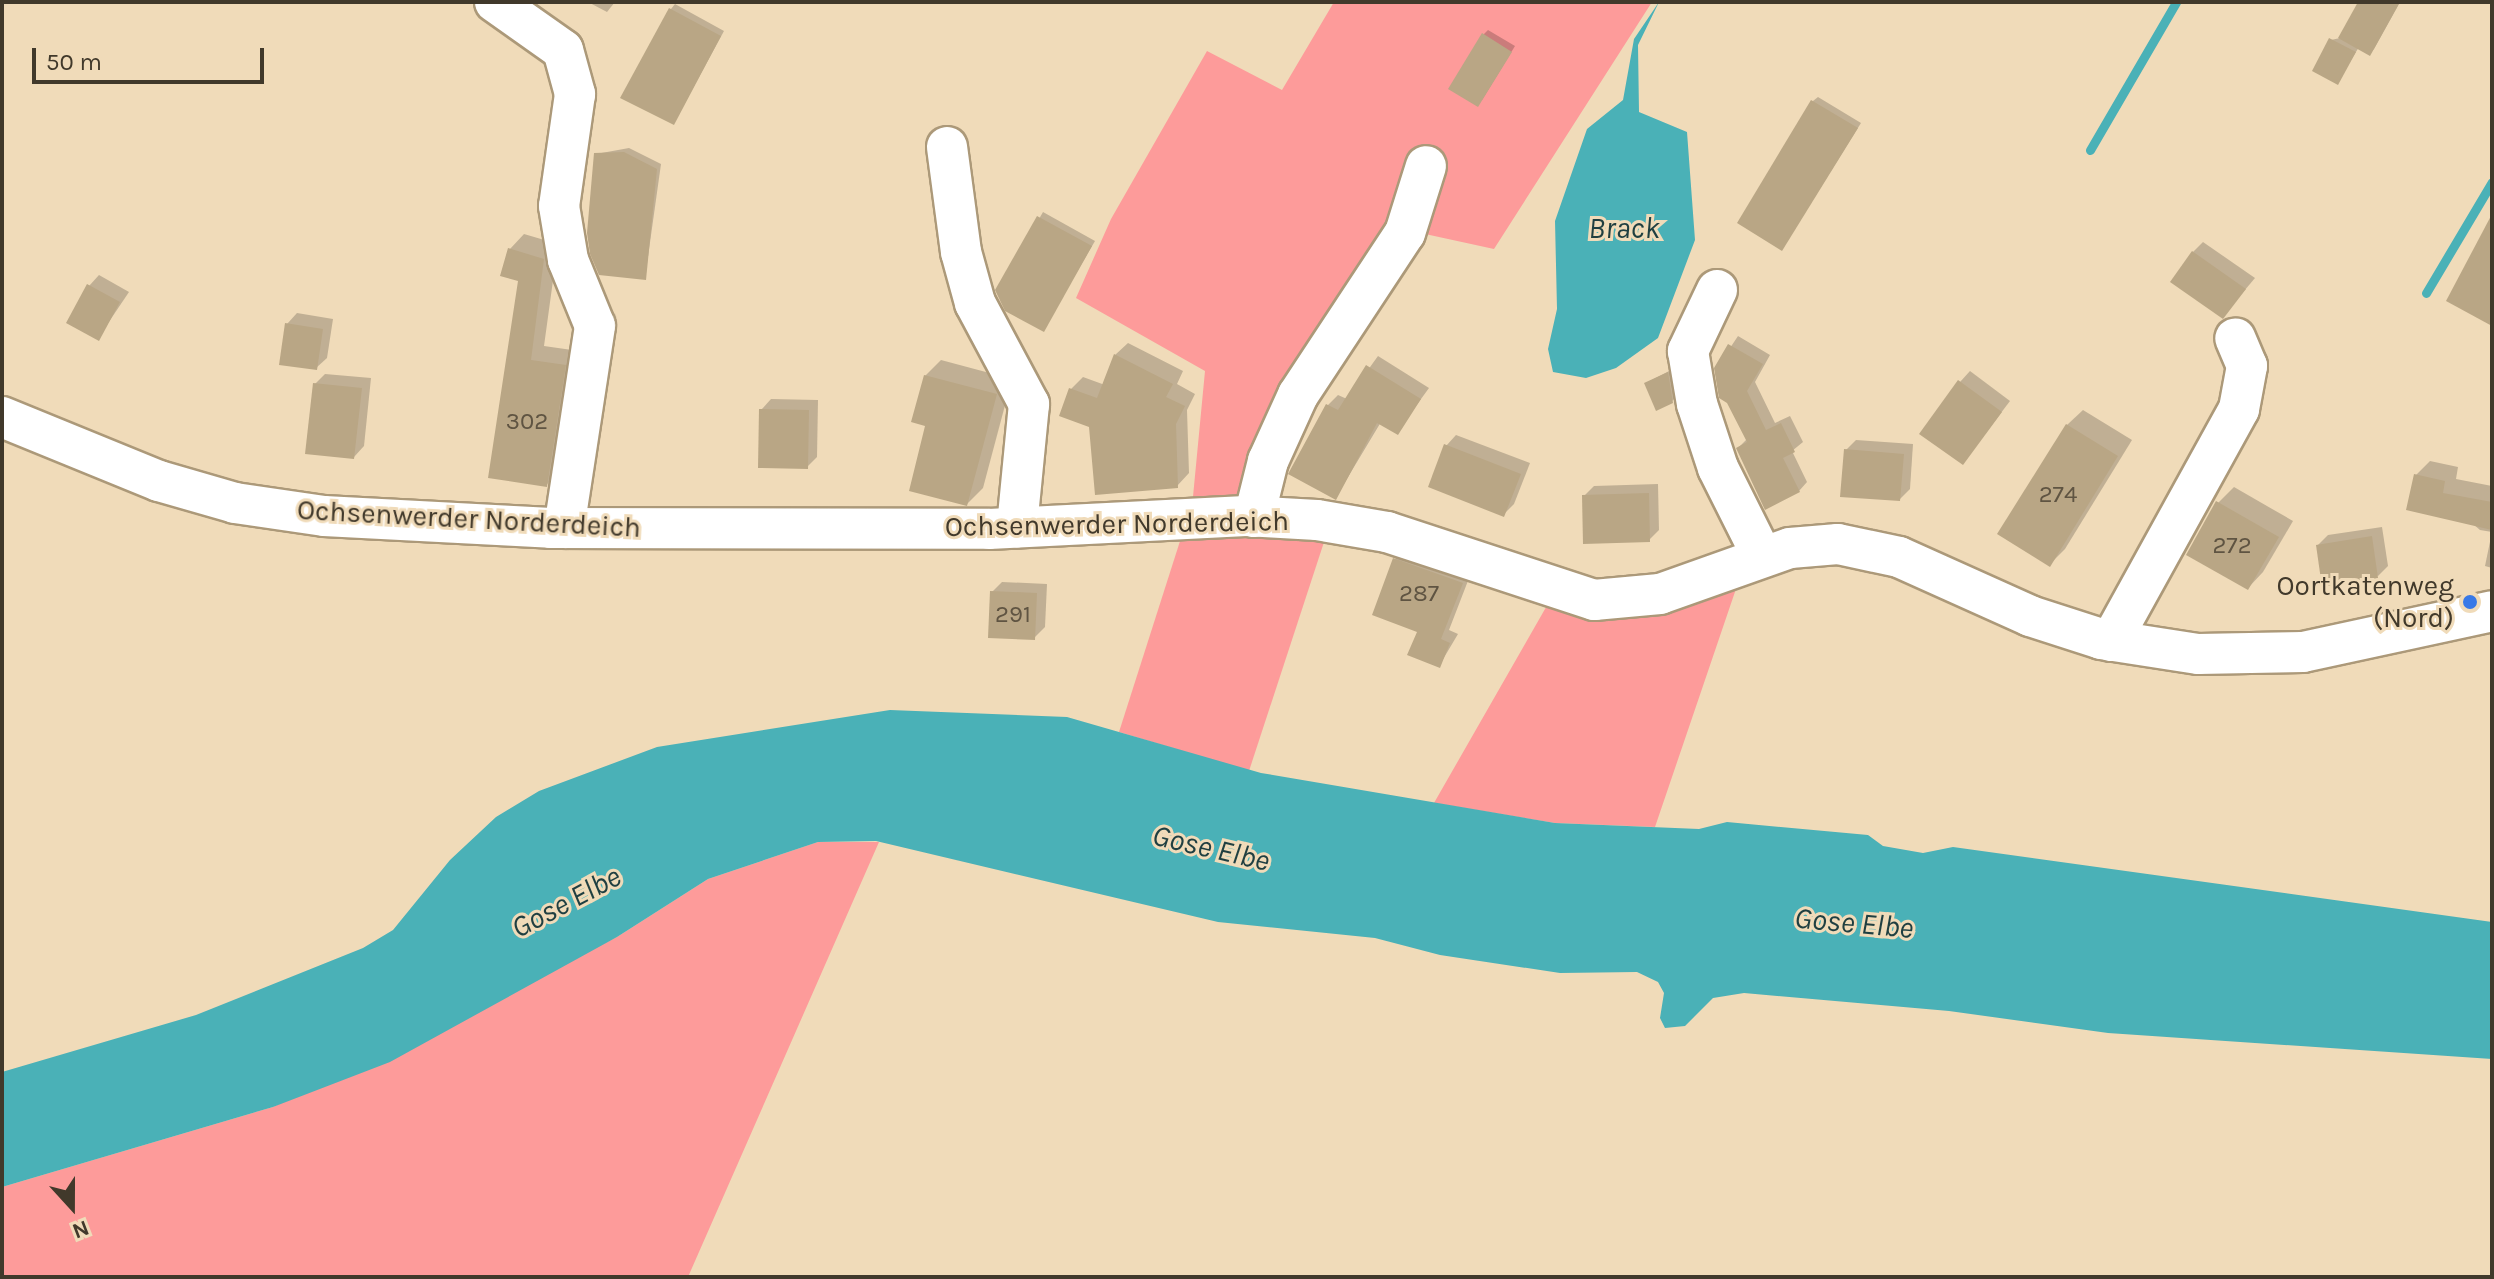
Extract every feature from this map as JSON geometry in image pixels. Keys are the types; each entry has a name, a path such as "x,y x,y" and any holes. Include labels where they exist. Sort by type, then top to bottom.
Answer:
{"street":[{"path":"495,2 563,50 575,94 559,206 568,260 595,326 564,528"},
{"path":"947,147 961,252 975,303 1029,404 1017,527"},
{"path":"1254,517 1268,461 1298,395 1405,233 1426,166"},
{"path":"1717,290 1688,351 1697,404 1718,468 1762,556"},
{"path":"2111,641 2239,409 2247,366 2235,338"},
{"name":"Ochsenwerder Norderdeich","path":"2,417 159,481 235,503 324,516 564,528 1017,527 1254,517 1317,520 1387,532 1594,600 1660,594 1762,556 1838,544 1899,557 2030,616 2111,641 2198,654 2303,652 2492,611"}],"shaded area":[{"path":"1334,2 1652,2 1494,249 1393,227 1256,498 1192,507 1205,371 1076,298 1111,219 1207,51 1282,90"},
{"path":"1246,535 1325,539 1249,771 1119,732 1181,538"},
{"path":"1739,580 1655,827 1555,823 1434,803 1549,602 1605,620"},
{"path":"818,842 879,842 688,1277 2,1277 2,1187 273,1107 617,937 708,879"}],"water":[{"name":"Brack","path":"1659,2 1638,45 1639,112 1687,132 1695,240 1658,338 1616,368 1586,378 1553,372 1548,349 1557,309 1555,221 1587,129 1623,100 1634,39"},
{"name":"Gose Elbe","path":"890,710 1067,717 1261,773 1555,823 1699,829 1727,822 1868,835 1883,846 1923,853 1953,847 2492,922 2492,1059 2108,1033 1949,1011 1744,993 1713,998 1685,1026 1665,1028 1660,1018 1664,993 1658,982 1637,972 1560,973 1440,955 1375,938 1218,922 876,841 818,842 708,879 617,937 390,1062 273,1107 2,1187 2,1072 196,1015 363,948 393,930 450,860 496,817 539,791 657,747"}],"building":[{"path":"2358,2 2400,2 2370,56 2338,38"},
{"path":"669,8 721,36 674,125 620,98"},
{"path":"1482,33 1512,52 1478,107 1448,89"},
{"path":"2329,38 2356,52 2338,85 2312,71"},
{"path":"1811,100 1858,128 1782,251 1737,223"},
{"path":"624,152 657,169 646,280 599,275 590,254 587,233 594,153"},
{"path":"2492,214 2492,326 2446,301"},
{"path":"1037,216 1092,246 1044,332 1005,311 995,290"},
{"path":"508,248 544,259 531,360 566,365 547,487 488,478 518,281 500,276"},
{"path":"2192,251 2246,289 2223,319 2170,282"},
{"path":"87,284 120,302 99,341 66,323"},
{"path":"285,323 323,329 317,370 279,365"},
{"path":"1728,344 1763,364 1747,391 1766,430 1781,423 1795,452 1783,458 1800,492 1765,510 1736,448 1747,442 1727,403 1719,398 1714,368"},
{"path":"1114,354 1173,384 1166,397 1185,406 1176,424 1178,488 1095,495 1089,427 1059,416 1069,388 1097,398"},
{"path":"1366,365 1421,399 1398,435 1377,423 1336,500 1288,474 1326,404 1338,410"},
{"path":"1668,372 1673,403 1656,411 1644,383"},
{"path":"924,375 997,394 967,506 909,491 925,426 911,422"},
{"path":"1958,380 2002,412 1963,465 1919,434"},
{"path":"313,383 362,388 354,459 305,454"},
{"path":"759,409 809,410 808,469 758,468"},
{"path":"2066,424 2118,456 2050,567 1997,534"},
{"path":"1444,444 1521,474 1504,517 1428,487"},
{"path":"1844,449 1904,454 1900,501 1840,497"},
{"path":"2414,474 2445,481 2443,493 2492,502 2492,530 2406,510"},
{"path":"1649,493 1650,542 1583,544 1582,495"},
{"path":"2216,501 2279,537 2248,590 2186,555"},
{"path":"2372,536 2378,578 2322,587 2316,545"},
{"path":"1393,558 1463,583 1441,639 1450,643 1440,668 1407,655 1417,632 1372,615"},
{"path":"990,591 1037,593 1035,640 988,638"}],"waterway":[{"path":"2090,150 2176,2"},
{"path":"2426,293 2492,182"}],"place":[{"name":"Oortkatenweg (Nord)","path":"2470,602"}]}
